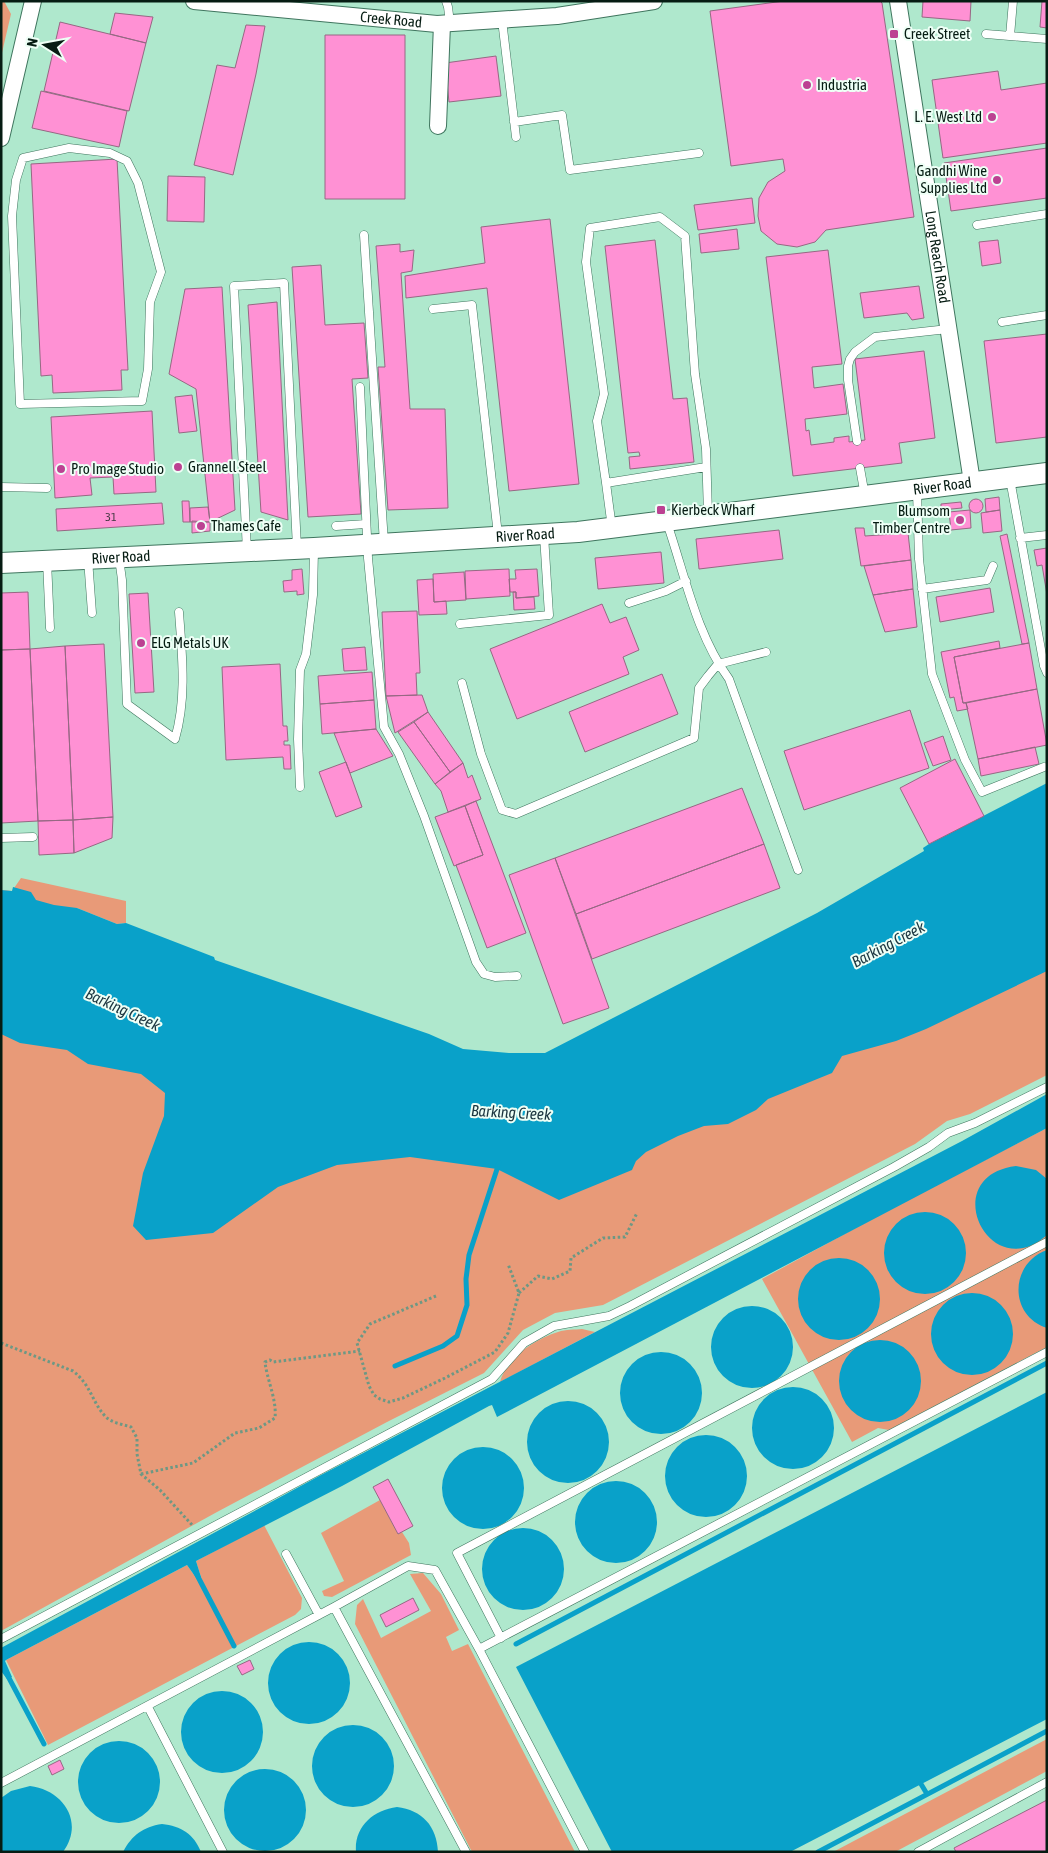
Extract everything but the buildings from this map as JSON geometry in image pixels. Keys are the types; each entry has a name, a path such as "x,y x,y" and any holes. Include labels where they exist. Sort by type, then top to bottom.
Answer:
{"street":[{"path":"1,138 10,86 34,1"},
{"name":"Creek Road","path":"194,1 294,6 446,23 502,20 556,9 654,1"},
{"name":"Long Reach Road","path":"898,1 972,482"},
{"path":"438,126 446,23"},
{"name":"River Road","path":"1,563 544,534 612,528 1047,473"}],"lane":[{"path":"446,1 448,6 446,23"},
{"path":"1010,36 1013,1"},
{"path":"502,20 516,137"},
{"path":"986,34 1047,39"},
{"path":"514,122 562,116 570,170 699,153"},
{"path":"69,148 110,154 127,160 138,183 161,272 150,302 148,369 142,401 20,404 12,216 16,180 23,158 69,148"},
{"path":"977,225 1047,214"},
{"path":"612,528 597,421 604,394 586,262 590,228 660,217 685,236 695,374 703,424 708,516"},
{"path":"364,235 376,544 373,623 384,727 400,754 476,962 484,974 495,977 517,976"},
{"path":"247,551 234,286 284,283 305,548 313,595 306,654 300,670 298,739 300,788"},
{"path":"433,309 472,305 499,537"},
{"path":"1002,322 1047,315"},
{"path":"857,441 848,380 848,366 855,352 875,337 948,329"},
{"path":"360,387 366,524 376,544"},
{"path":"606,483 706,467"},
{"path":"860,468 866,497"},
{"path":"1010,477 1047,674"},
{"path":"1,487 47,488"},
{"path":"917,490 919,559 932,674 965,760 982,792 1044,767"},
{"path":"666,521 700,626 718,664 729,679 798,870"},
{"path":"336,526 366,524"},
{"path":"460,624 549,615 544,534"},
{"path":"1020,538 1047,535"},
{"path":"119,558 122,580 127,704 175,739 179,725 184,674 179,612"},
{"path":"88,559 92,613"},
{"path":"47,561 50,628"},
{"path":"922,589 987,580 993,566"},
{"path":"629,603 666,591 686,581"},
{"path":"462,684 482,754 502,810 516,814 694,738 699,688 718,664 766,652"},
{"path":"1,838 33,837"},
{"path":"1,1639 492,1379 524,1343 554,1326 609,1316 630,1306 894,1167 929,1147 948,1133 975,1123 1047,1087"},
{"path":"501,1638 457,1553 1047,1242"},
{"path":"479,1649 1047,1352"},
{"path":"286,1554 319,1615"},
{"path":"1,1783 408,1566 436,1570 585,1852"},
{"path":"334,1607 466,1852"},
{"path":"148,1706 223,1852"},
{"path":"923,1851 1047,1782"}],"path":[{"path":"436,1296 370,1324 357,1343 369,1386 374,1395 389,1402 404,1398 495,1352 508,1333 519,1293 538,1276 552,1278 570,1271 571,1258 603,1238 625,1237 637,1213"},
{"path":"508,1264 519,1293"},
{"path":"1,1343 73,1371 82,1378 105,1416 113,1422 131,1427 137,1438 137,1454 141,1474 160,1490 198,1533"},
{"path":"141,1474 193,1463 235,1433 259,1428 276,1418 276,1410 265,1362 360,1351"}],"shaded area":[{"path":"1,1 4,1 11,14 1,57"},
{"path":"21,878 126,901 126,923 117,924 77,908 52,912 1,890 12,891"},
{"path":"1047,921 1047,1075 970,1114 947,1121 915,1144 603,1305 555,1313 523,1330 484,1373 217,1512 1,1631 1,989 158,1054 219,1147"},
{"path":"1047,1128 1047,1347 889,1430 878,1428 852,1442 762,1279 885,1212"},
{"path":"582,1329 595,1332 500,1382 503,1373 515,1357 540,1339 561,1331"},
{"path":"380,1500 398,1534 402,1532 409,1543 411,1555 332,1597 324,1596 322,1591 344,1581 321,1533"},
{"path":"264,1525 302,1598 301,1609 295,1615 48,1745 6,1660 187,1565 197,1579 201,1577 196,1561"},
{"path":"423,1573 441,1594 459,1630 446,1637 452,1651 468,1644 575,1852 472,1852 355,1624 357,1605 363,1599 381,1638 431,1611 410,1574"},
{"path":"1047,1739 1047,1771 895,1852 833,1852"}],"water":[{"name":"Barking Creek","path":"1047,783 1047,971 926,1029 896,1041 842,1056 832,1073 768,1099 756,1110 728,1124 704,1126 678,1136 646,1152 636,1161 632,1170 559,1200 497,1169 410,1157 337,1165 278,1187 213,1233 146,1240 133,1226 143,1173 164,1116 165,1093 141,1074 88,1064 67,1050 20,1043 1,1034 1,890 12,891 13,887 31,892 36,900 77,908 117,924 126,923 214,957 215,960 429,1034 463,1049 509,1053 545,1053 817,913 924,851 923,848 929,844"},
{"path":"1047,1094 1047,1128 497,1417 492,1405 489,1406 342,1486 196,1561 201,1577 197,1579 187,1565 6,1660 12,1677 7,1679 1,1671 1,1648 321,1475 962,1141"},
{"path":"1016,1166 1036,1170 1047,1179 1047,1235 1026,1247 1006,1248 991,1239 980,1224 975,1206 979,1188 992,1174"},
{"path":"925,1212 941,1215 954,1224 963,1237 966,1253 963,1269 954,1282 941,1291 925,1294 909,1291 896,1282 887,1269 884,1253 887,1237 896,1224 909,1215"},
{"path":"1047,1250 1047,1328 1034,1321 1025,1312 1020,1301 1018,1289 1020,1277 1026,1266 1035,1257"},
{"path":"839,1258 855,1261 868,1270 877,1283 880,1299 877,1315 868,1328 855,1337 839,1340 823,1337 810,1328 801,1315 798,1299 801,1283 810,1270 823,1261"},
{"path":"972,1293 988,1296 1001,1305 1010,1318 1013,1334 1010,1350 1001,1363 988,1372 972,1375 956,1372 943,1363 934,1350 931,1334 934,1318 943,1305 956,1296"},
{"path":"752,1306 768,1309 781,1318 790,1331 793,1347 790,1363 781,1376 768,1385 752,1388 736,1385 723,1376 714,1363 711,1347 714,1331 723,1318 736,1309"},
{"path":"880,1340 896,1343 909,1352 918,1365 921,1381 918,1397 909,1410 896,1419 880,1422 864,1419 851,1410 842,1397 839,1381 842,1365 851,1352 864,1343"},
{"path":"661,1352 677,1355 690,1364 699,1377 702,1393 699,1409 690,1422 677,1431 661,1434 645,1431 632,1422 623,1409 620,1393 623,1377 632,1364 645,1355"},
{"path":"793,1387 809,1390 822,1399 831,1412 834,1428 831,1444 822,1457 809,1466 793,1469 777,1466 764,1457 755,1444 752,1428 755,1412 764,1399 777,1390"},
{"path":"1047,1392 1047,1719 790,1852 612,1852 516,1667"},
{"path":"568,1401 584,1404 597,1413 606,1426 609,1442 606,1458 597,1471 584,1480 568,1483 552,1480 539,1471 530,1458 527,1442 530,1426 539,1413 552,1404"},
{"path":"706,1435 722,1438 735,1447 744,1460 747,1476 744,1492 735,1505 722,1514 706,1517 690,1514 677,1505 668,1492 665,1476 668,1460 677,1447 690,1438"},
{"path":"483,1447 499,1450 512,1459 521,1472 524,1488 521,1504 512,1517 499,1526 483,1529 467,1526 454,1517 445,1504 442,1488 445,1472 454,1459 467,1450"},
{"path":"616,1481 632,1484 645,1493 654,1506 657,1522 654,1538 645,1551 632,1560 616,1563 600,1560 587,1551 578,1538 575,1522 578,1506 587,1493 600,1484"},
{"path":"523,1528 539,1531 552,1540 561,1553 564,1569 561,1585 552,1598 539,1607 523,1610 507,1607 494,1598 485,1585 482,1569 485,1553 494,1540 507,1531"},
{"path":"309,1642 325,1645 338,1654 347,1667 350,1683 347,1699 338,1712 325,1721 309,1724 293,1721 280,1712 271,1699 268,1683 271,1667 280,1654 293,1645"},
{"path":"222,1691 238,1694 251,1703 260,1716 263,1732 260,1748 251,1761 238,1770 222,1773 206,1770 193,1761 184,1748 181,1732 184,1716 193,1703 206,1694"},
{"path":"353,1725 369,1728 382,1737 391,1750 394,1766 391,1782 382,1795 369,1804 353,1807 337,1804 324,1795 315,1782 312,1766 315,1750 324,1737 337,1728"},
{"path":"119,1741 135,1744 148,1753 157,1766 160,1782 157,1798 148,1811 135,1820 119,1823 103,1820 90,1811 81,1798 78,1782 81,1766 90,1753 103,1744"},
{"path":"265,1769 281,1772 294,1781 303,1794 306,1810 303,1826 294,1839 281,1848 265,1851 249,1848 236,1839 227,1826 224,1810 227,1794 236,1781 249,1772"},
{"path":"30,1786 52,1794 67,1809 71,1819 72,1830 63,1852 1,1852 1,1798 11,1791"},
{"path":"397,1807 414,1812 427,1821 435,1834 438,1852 356,1852 358,1835 367,1821 380,1812"},
{"path":"162,1824 186,1832 195,1840 201,1852 123,1852 134,1836 149,1827"}],"waterway":[{"path":"395,1366 443,1346 457,1336 467,1305 466,1279 469,1255 499,1163"},
{"path":"516,1644 1047,1363"},
{"path":"196,1573 234,1646"},
{"path":"1,1663 44,1744"},
{"path":"818,1852 1047,1731"},
{"path":"921,1784 927,1794"}],"place":[{"name":"Creek Street","path":"894,34"},
{"name":"Industria","path":"807,85"},
{"name":"L. E. West Ltd","path":"992,117"},
{"name":"Gandhi Wine Supplies Ltd","path":"997,180"},
{"name":"Grannell Steel","path":"178,467"},
{"name":"Pro Image Studio","path":"61,469"},
{"name":"Kierbeck Wharf","path":"661,510"},
{"name":"Blumsom Timber Centre","path":"960,520"},
{"name":"Thames Cafe","path":"201,526"},
{"name":"ELG Metals UK","path":"141,643"}]}
